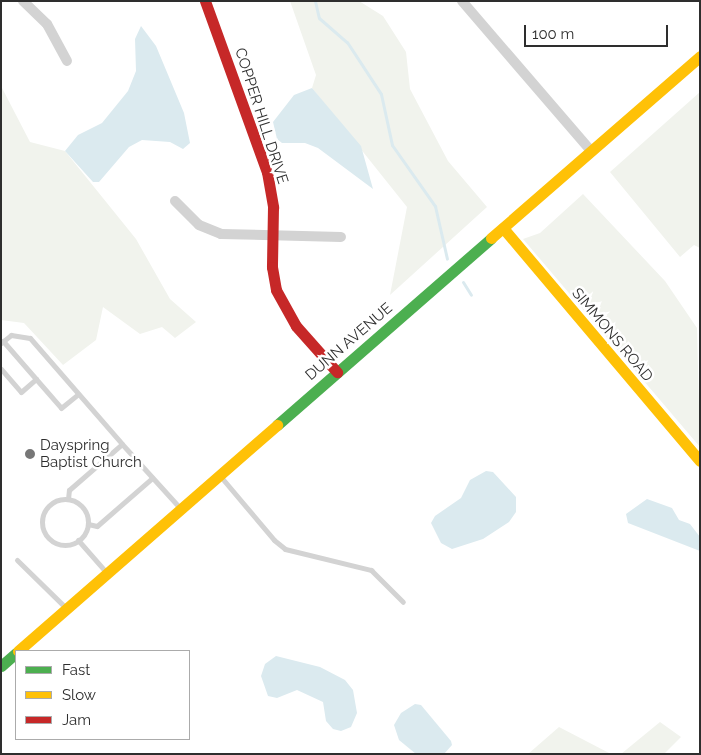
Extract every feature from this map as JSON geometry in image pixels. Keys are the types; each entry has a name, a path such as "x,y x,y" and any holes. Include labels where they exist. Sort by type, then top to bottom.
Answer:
{"main road":[{"name":"COPPER HILL DRIVE","path":"205,1 267,172 273,207 272,267 284,308 337,372"},
{"name":"DUNN AVENUE","path":"19,650 700,56"},
{"name":"SIMMONS ROAD","path":"503,228 700,461"},
{"name":"DUNN AVENUE","path":"1,666 15,654"}],"street":[{"path":"23,1 47,24 67,61"},
{"path":"462,1 591,151"},
{"path":"175,201 199,225 209,230 272,236 341,237"}],"lane":[{"path":"78,394 61,408 2,342 11,335 30,338 180,509"},
{"path":"1,369 21,392 36,379"},
{"path":"68,499 69,490 122,444"},
{"path":"219,475 274,540 285,548 371,570 403,602"},
{"path":"88,524 97,526 152,478"},
{"path":"68,499 81,504 88,524 78,540 62,544 44,531 47,508 68,499"},
{"path":"78,540 107,574"},
{"path":"17,560 67,609"}],"shaded area":[{"path":"290,1 359,1 383,16 406,52 410,89 448,161 487,207 390,295 407,207 312,88 316,75"},
{"path":"141,26 156,46 184,113 190,143 183,149 170,142 142,140 129,147 99,182 93,182 65,151 78,135 102,123 128,91 136,71 135,39"},
{"path":"1,86 30,142 65,151 136,239 170,299 196,322 175,338 162,327 140,334 103,307 96,340 63,365 24,323 1,320"},
{"path":"312,88 361,146 373,189 318,148 305,143 282,143 277,139 273,122 294,95"},
{"path":"700,92 700,248 694,245 680,257 610,172"},
{"path":"583,194 665,281 697,328 700,447 523,239 540,233"},
{"path":"486,471 493,472 516,497 516,512 509,522 483,539 452,549 441,543 431,523 435,516 461,498 470,480"},
{"path":"647,499 672,508 679,520 690,524 700,537 700,551 628,523 626,514"},
{"path":"276,656 320,667 345,680 353,690 357,713 351,727 341,731 333,729 326,721 323,702 297,690 277,698 268,696 261,676 265,664"},
{"path":"415,704 421,705 451,741 452,745 444,754 416,754 399,740 394,725 401,713"},
{"path":"660,722 681,737 664,754 621,754"},
{"path":"559,727 611,754 528,754"}],"waterway":[{"path":"315,1 319,18 347,42 381,94 392,145 435,206 447,259"},
{"path":"463,282 471,295"}],"traffic: fast":[{"path":"277,425 491,238"},
{"path":"1,666 15,654"}],"traffic: slow":[{"path":"491,238 700,56"},
{"path":"503,228 700,461"},
{"path":"19,650 277,425"}],"traffic: jam":[{"path":"205,1 267,172 273,207 272,267 276,290 296,326 337,372"}],"place":[{"name":"Dayspring Baptist Church","path":"30,454"}]}
